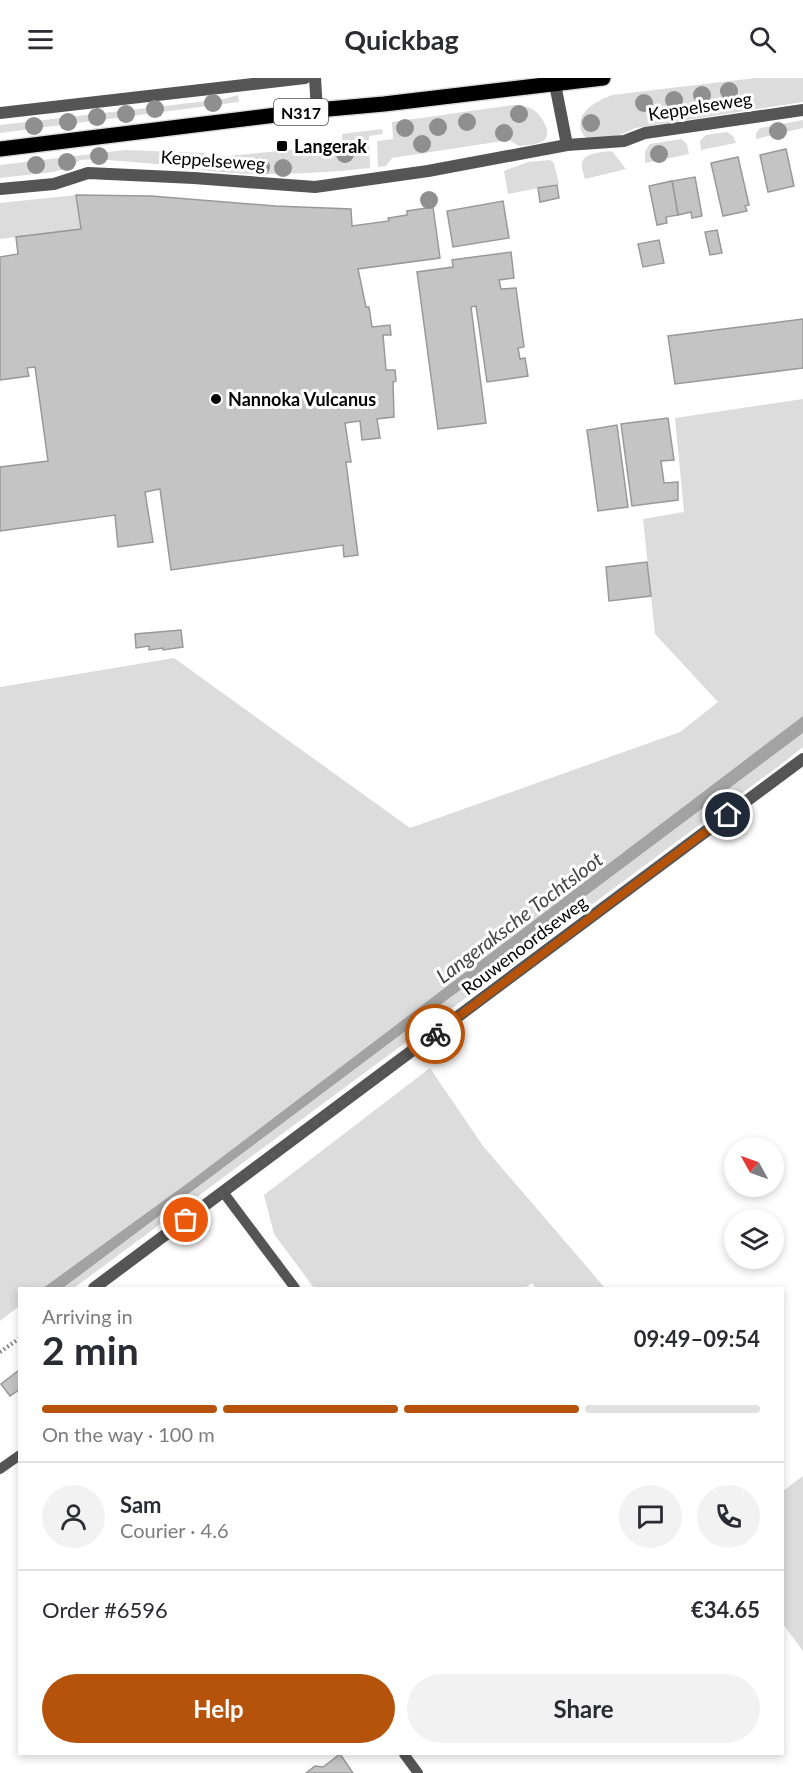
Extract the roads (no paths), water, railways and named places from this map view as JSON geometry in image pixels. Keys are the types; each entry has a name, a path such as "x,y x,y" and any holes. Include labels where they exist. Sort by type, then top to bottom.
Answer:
{"main road":[{"name":"Keppelseweg","path":"0,149 603,78"}],"street":[{"path":"0,113 305,78"},
{"path":"315,78 317,110"},
{"path":"555,84 567,145"},
{"name":"Keppelseweg","path":"0,189 54,184 88,173 315,187 428,171 567,145 624,141 645,133 803,110"},
{"name":"Rouwenoordseweg","path":"95,1287 803,759"}],"lane":[{"path":"223,1192 294,1287"},
{"path":"0,1469 18,1456"},
{"path":"405,1755 418,1773"}],"place":[{"name":"Langerak","path":"282,146"},
{"name":"Nannoka Vulcanus","path":"216,399"}],"water label":[{"name":"Langeraksche Tochtsloot","path":"519,917"}]}
